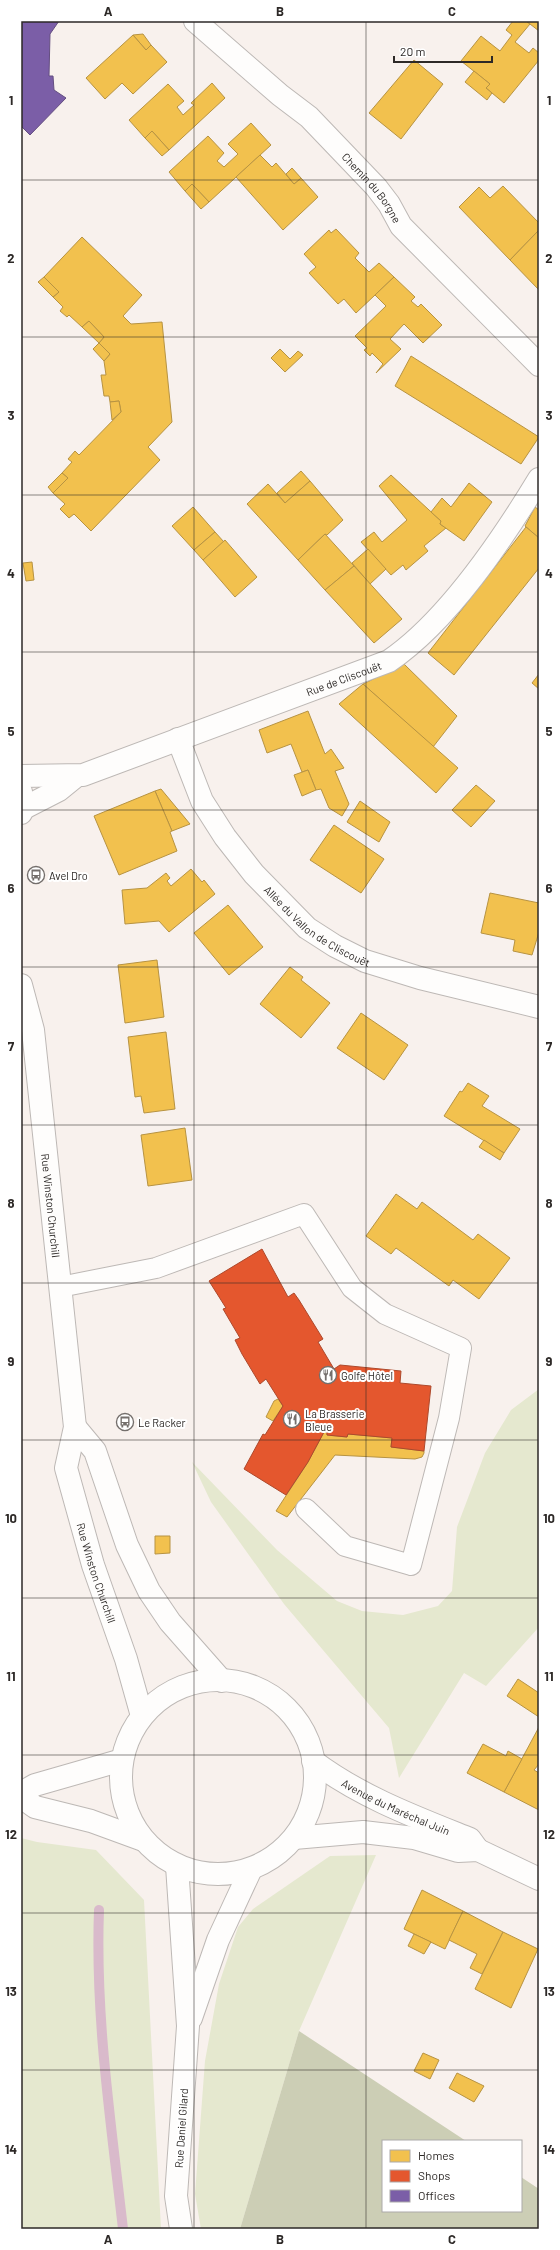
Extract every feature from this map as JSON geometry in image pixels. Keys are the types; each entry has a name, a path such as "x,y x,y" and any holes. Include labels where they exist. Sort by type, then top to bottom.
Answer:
{"street":[{"name":"Chemin du Borgne","path":"195,21 280,95 309,117 376,187 389,204 401,226 539,365"},
{"name":"Rue de Cliscouët","path":"21,805 59,790 75,777 114,765 178,739 366,671 389,661 404,650 469,582 513,521 539,479"},
{"name":"Allée du Vallon de Cliscouët","path":"178,739 202,801 225,837 254,874 307,928 335,946 365,961 420,978 539,1007"},
{"name":"Rue de Cliscouët","path":"21,776 57,775 75,777"},
{"name":"Rue Winston Churchill","path":"21,985 33,1030 75,1427 66,1468 93,1565 126,1659 142,1716"},
{"path":"75,1427 95,1451 126,1545 150,1591 170,1622 222,1681"},
{"path":"21,1797 35,1806 91,1821 143,1840 177,1866 214,1875 251,1869 275,1857 294,1838 305,1821 312,1802 315,1781 313,1762 307,1740 296,1722 282,1705 264,1692 244,1684 222,1681 199,1682 178,1689 158,1701 142,1716 129,1737 122,1760 121,1788 128,1816 143,1840"},
{"path":"21,1793 35,1785 122,1760"},
{"name":"Avenue du Maréchal Juin","path":"313,1762 335,1778 371,1798 470,1839 478,1850"},
{"name":"Avenue du Maréchal Juin","path":"294,1838 363,1832 414,1838 458,1851 478,1850 539,1879"},
{"name":"Rue Daniel Gilard","path":"177,1866 188,2026 176,2196 182,2229"},
{"name":"Rue Daniel Gilard","path":"188,2026 218,1940 251,1869"}],"lane":[{"path":"60,1287 156,1268 304,1214 352,1288 385,1314 461,1348 449,1418 411,1565 345,1546 306,1509"}],"green space":[{"path":"539,1389 539,1627 486,1686 464,1673 399,1778 389,1728 284,1604 211,1502 192,1462 277,1550 337,1601 362,1611 403,1615 438,1606 452,1591 457,1527 485,1453 511,1410"},
{"path":"21,1838 37,1842 96,1850 144,1900 161,2229 21,2229"},
{"path":"376,1855 299,2031 240,2229 201,2229 195,2194 205,2061 219,1984 238,1927 253,1909 330,1856"},
{"path":"299,2031 464,2140 382,2140 382,2212 522,2212 522,2178 539,2189 539,2229 240,2229"}],"building: Homes":[{"path":"513,21 526,21 530,24 515,42 529,53 533,48 539,53 539,60 504,103 486,88 490,84 461,61 481,36 500,51 512,35 506,30"},
{"path":"526,21 539,21 539,31 530,24"},
{"path":"143,34 151,45 146,50 133,35"},
{"path":"133,35 146,50 151,45 167,62 133,94 122,83 105,99 86,78"},
{"path":"414,60 443,84 401,139 369,113"},
{"path":"474,71 490,84 486,88 492,93 487,100 465,82"},
{"path":"212,83 225,98 169,150 152,131 145,138 129,120 168,84 184,101 177,107 183,115 194,105 191,103"},
{"path":"251,123 271,145 209,202 192,184 185,191 169,172 208,136 224,153 217,161 224,167 238,154 228,144"},
{"path":"152,131 169,150 162,156 145,138"},
{"path":"260,155 272,167 276,163 294,184 301,178 318,197 283,230 236,177"},
{"path":"292,168 301,178 294,184 286,174"},
{"path":"192,184 209,202 201,209 185,191"},
{"path":"503,186 539,223 539,230 510,260 459,207 479,187 490,198"},
{"path":"336,229 359,253 355,258 369,272 379,263 394,277 356,313 344,299 338,304 309,273 316,267 304,254 329,230 331,233"},
{"path":"539,230 539,290 510,260"},
{"path":"82,237 142,295 123,316 131,324 162,322 172,422 148,447 160,460 91,531 74,514 69,518 60,509 65,504 53,493 68,478 62,473 72,462 68,459 75,451 79,455 121,412 119,401 110,402 109,396 104,396 101,375 106,375 104,361 110,354 99,343 104,337 89,321 82,327 69,315 67,317 60,311 63,307 53,297 59,292 44,277"},
{"path":"44,277 59,292 53,297 38,282"},
{"path":"394,277 415,297 411,301 418,307 421,304 442,325 423,343 404,324 390,339 401,349 376,373 383,364 372,353 370,356 364,350 367,348 355,336 386,306 375,295"},
{"path":"89,321 104,337 99,343 82,327"},
{"path":"99,343 110,354 104,361 93,349"},
{"path":"280,349 290,359 298,351 303,355 285,372 271,358"},
{"path":"411,356 539,437 521,464 395,386"},
{"path":"119,401 121,412 112,420 110,402"},
{"path":"301,471 310,481 285,503 277,493"},
{"path":"62,473 68,478 53,493 48,487"},
{"path":"391,475 441,521 440,524 446,528 424,546 428,551 406,570 403,565 391,575 361,542 374,532 382,542 407,520 379,486"},
{"path":"310,481 343,520 327,535 325,534 298,560 247,504 268,484 285,503"},
{"path":"469,483 492,502 464,541 440,524 441,521 431,512 442,498 451,507"},
{"path":"193,507 215,532 194,550 172,526"},
{"path":"535,507 539,510 539,538 525,526"},
{"path":"526,527 539,538 539,568 454,675 428,653"},
{"path":"215,532 224,542 203,560 194,550"},
{"path":"325,534 354,566 325,590 298,560"},
{"path":"225,540 257,577 235,597 203,560"},
{"path":"368,549 386,569 370,584 352,563"},
{"path":"32,562 34,580 26,581 23,563"},
{"path":"354,566 402,619 374,643 325,590"},
{"path":"404,664 457,716 433,747 363,684"},
{"path":"539,674 539,689 532,683"},
{"path":"363,684 458,768 436,793 339,704"},
{"path":"308,711 325,754 331,749 344,768 335,771 349,804 342,816 329,808 321,789 316,790 308,770 302,772 291,744 267,753 259,730"},
{"path":"308,770 316,790 302,796 294,775"},
{"path":"476,785 495,801 471,827 452,810"},
{"path":"161,789 190,824 172,831 155,791"},
{"path":"155,791 172,831 170,832 177,851 119,875 94,816"},
{"path":"360,801 390,822 379,842 347,822"},
{"path":"334,825 384,859 361,893 310,860"},
{"path":"191,869 202,882 204,880 215,894 169,932 159,921 125,924 122,890 147,888 166,873 170,878 167,881 171,886"},
{"path":"490,893 539,903 539,932 532,955 513,951 515,940 481,933"},
{"path":"228,905 263,947 229,975 194,933"},
{"path":"157,960 164,1017 125,1023 118,965"},
{"path":"290,967 303,977 301,980 330,1003 301,1038 260,1004"},
{"path":"361,1013 408,1045 384,1080 337,1048"},
{"path":"166,1032 175,1109 144,1113 141,1096 135,1097 128,1037"},
{"path":"468,1083 489,1096 482,1106 520,1129 504,1153 444,1116 460,1091 462,1092"},
{"path":"185,1128 192,1180 148,1186 141,1135"},
{"path":"484,1140 504,1153 500,1160 479,1147"},
{"path":"396,1194 417,1209 422,1202 473,1240 478,1234 510,1258 479,1299 453,1280 449,1286 396,1248 391,1254 366,1236"},
{"path":"278,1399 283,1406 273,1421 266,1417 274,1401"},
{"path":"324,1432 327,1432 327,1435 347,1437 348,1434 392,1438 391,1447 424,1451 424,1453 422,1457 415,1459 335,1455 287,1517 276,1511 308,1462"},
{"path":"155,1536 170,1536 170,1553 155,1554"},
{"path":"518,1679 539,1693 539,1717 507,1696"},
{"path":"539,1727 539,1764 534,1770 539,1773 539,1810 504,1792"},
{"path":"483,1744 506,1756 508,1751 522,1759 504,1792 467,1773"},
{"path":"422,1890 463,1911 445,1949 404,1929"},
{"path":"463,1911 503,1932 482,1974 470,1968 477,1954 449,1940"},
{"path":"503,1932 538,1949 511,2008 475,1989"},
{"path":"414,1934 431,1942 424,1954 408,1946"},
{"path":"423,2053 439,2060 430,2079 414,2071"},
{"path":"457,2073 484,2086 474,2102 449,2088"}],"building: Shops":[{"name":"Golfe Hôtel","path":"262,1249 288,1297 294,1293 323,1339 318,1342 334,1369 340,1365 401,1371 400,1383 431,1386 424,1451 391,1447 392,1438 348,1434 347,1437 327,1435 327,1432 324,1432 308,1462 286,1495 244,1469 263,1434 265,1435 283,1406 266,1379 260,1384 242,1354 235,1340 240,1338 223,1309 226,1308 209,1281"}],"building: Offices":[{"path":"21,21 59,21 50,34 49,76 53,76 54,90 66,98 30,135 21,126"}],"waterway":[{"path":"99,1910 99,1990 105,2070 123,2229"}],"place":[{"name":"Avel Dro","path":"36,875"},
{"name":"Golfe Hôtel","path":"328,1375"},
{"name":"La Brasserie Bleue","path":"292,1419"},
{"name":"Le Racker","path":"125,1422"}]}
